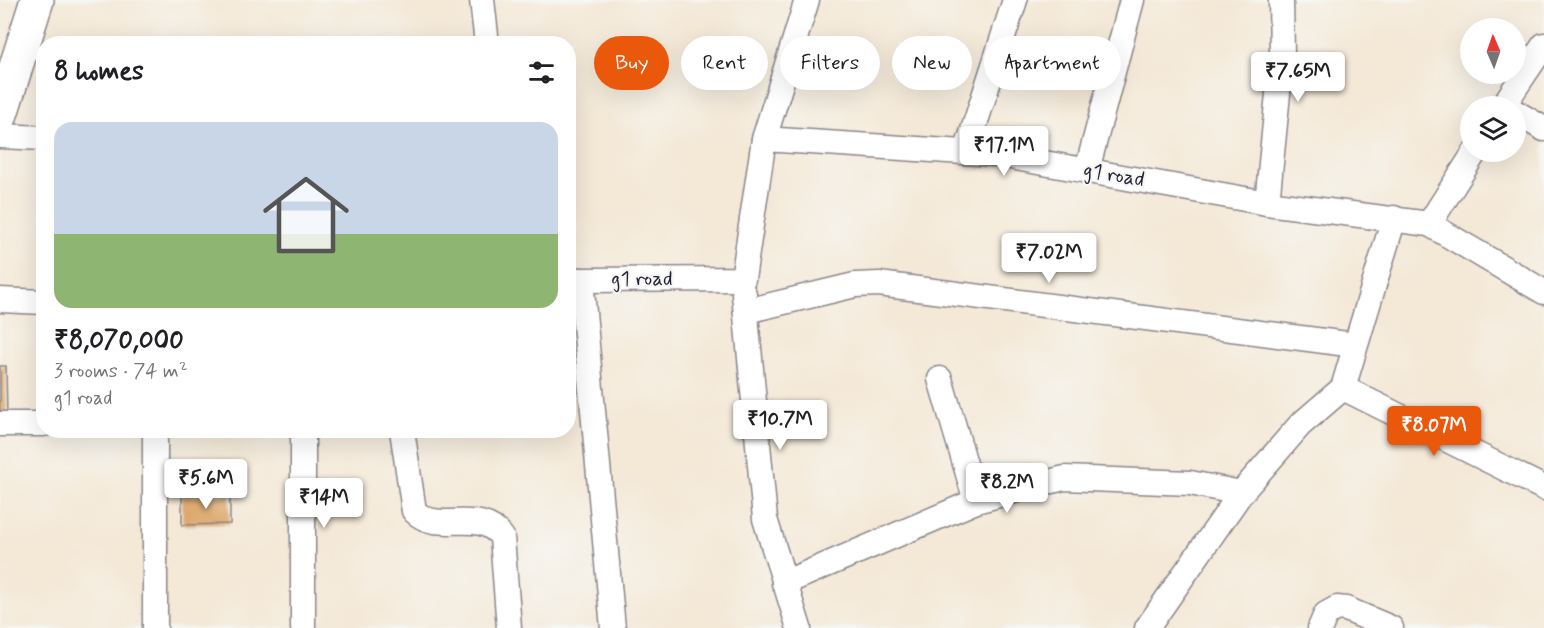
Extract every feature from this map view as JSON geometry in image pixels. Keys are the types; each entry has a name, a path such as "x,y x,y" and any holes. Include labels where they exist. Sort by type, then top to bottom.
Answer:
{"main road":[{"path":"0,44 15,0"},
{"path":"0,117 38,0"}],"street":[{"path":"482,0 486,36"},
{"path":"799,628 765,519 742,279 764,139 807,0"},
{"path":"966,152 1015,0"},
{"path":"1087,170 1132,0"},
{"path":"1267,203 1282,54 1281,0"},
{"path":"1511,96 1544,45"},
{"path":"1526,118 1544,129"},
{"path":"0,136 36,138"},
{"name":"g1 road","path":"764,139 994,154 1267,203 1429,224 1544,292"},
{"path":"1429,224 1469,162"},
{"path":"1147,628 1241,493 1300,425 1343,388 1394,218"},
{"name":"g1 road","path":"576,279 742,279"},
{"path":"746,311 855,285 879,284 1355,345"},
{"path":"576,288 613,628"},
{"path":"0,300 36,302"},
{"path":"940,379 976,501"},
{"path":"1343,388 1544,488"},
{"path":"0,424 36,424"},
{"path":"155,438 155,628"},
{"path":"303,438 303,628"},
{"path":"403,438 414,511 421,518 434,522 483,522 495,528 502,537 509,628"},
{"path":"784,583 976,501 1064,478 1190,483 1241,493"},
{"path":"1320,628 1326,614 1336,608 1346,609 1391,628"}],"building":[{"path":"0,366 6,366 7,417 0,417"},
{"path":"182,495 230,495 230,524 182,525"}]}
